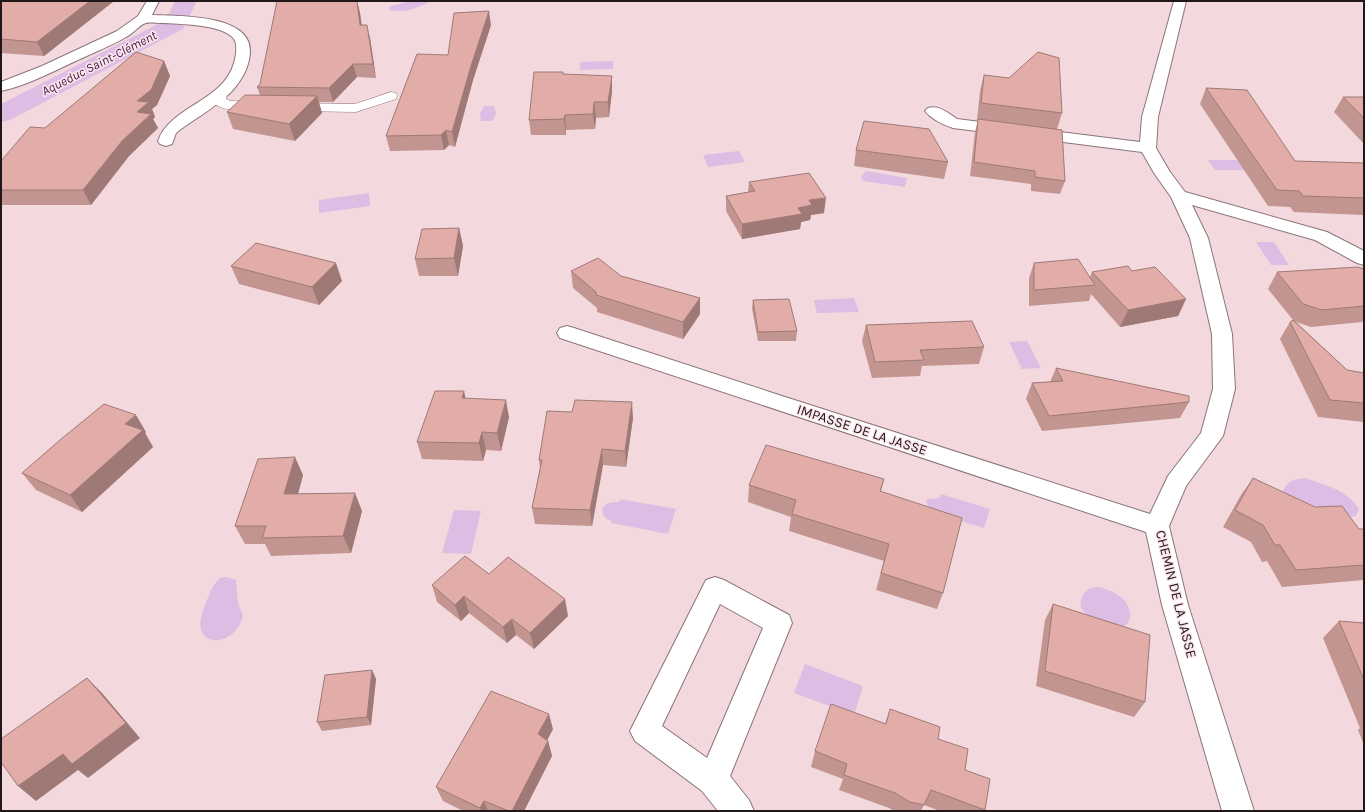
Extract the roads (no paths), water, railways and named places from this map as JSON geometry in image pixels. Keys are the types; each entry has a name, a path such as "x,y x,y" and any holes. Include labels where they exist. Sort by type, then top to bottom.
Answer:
{"street":[{"path":"1,87 47,69 122,34 143,19 153,1"},
{"path":"933,111 953,123 1148,148 1150,117 1180,1"},
{"path":"143,19 175,20 224,27 239,36 244,47 241,65 232,81 212,101 175,126 169,132 166,141"},
{"name":"CHEMIN DE LA JASSE","path":"1148,148 1162,173 1179,196 1199,238 1222,334 1224,389 1212,436 1176,482 1157,526 1176,605 1238,811"},
{"path":"1179,196 1321,236 1364,259"},
{"name":"IMPASSE DE LA JASSE","path":"567,333 766,400 1157,526"},
{"path":"713,780 779,623 716,588 645,731 713,780 738,811"}],"lane":[{"path":"221,93 219,101 224,104 277,107 356,108 391,96"}],"waterway":[{"name":"Aqueduc Saint-Clément","path":"1,114 175,24 186,1"}]}
